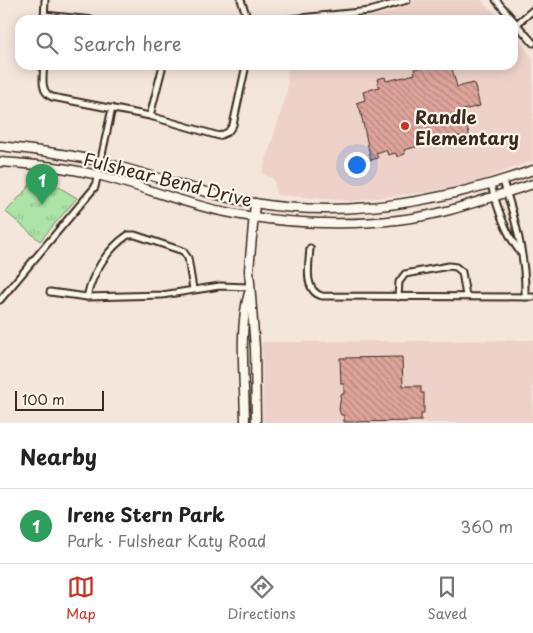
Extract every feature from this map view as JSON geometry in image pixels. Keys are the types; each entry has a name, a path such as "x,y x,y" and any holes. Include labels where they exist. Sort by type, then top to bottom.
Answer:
{"street":[{"path":"44,0 44,15"},
{"path":"241,0 246,15"},
{"path":"330,15 370,11 407,0"},
{"path":"496,0 510,15"},
{"path":"533,10 518,23 533,43"},
{"path":"44,70 46,94 58,99 150,116 215,135 226,134 232,128 245,70"},
{"path":"150,116 162,70"},
{"path":"0,300 94,187 112,108"},
{"name":"Fulshear Bend Drive","path":"0,146 72,155 255,203 296,207 368,207 428,199 491,185 533,170"},
{"name":"Fulshear Bend Drive","path":"0,162 51,165 97,175 220,211 326,223 376,221 448,210 533,184"},
{"path":"503,181 516,223 526,296"},
{"path":"491,185 511,240 520,252"},
{"path":"245,423 244,348 246,305 250,290 255,203"},
{"path":"87,297 92,278 98,268 128,235 135,235 183,252 188,258 193,289"},
{"path":"310,248 310,283 314,292 322,296 533,296"},
{"path":"398,296 399,282 407,273 449,266 456,267 462,272 466,296"},
{"path":"50,292 87,297 162,295 220,286 250,290"},
{"path":"250,290 253,305 255,348 256,423"},
{"path":"244,348 255,348"}],"shaded area":[{"path":"413,0 481,0 497,15 377,15 389,13"},
{"name":"Randle Elementary","path":"518,38 533,59 533,161 459,188 351,201 276,195 274,180 262,173 287,92 288,70 518,70"},
{"path":"533,340 533,423 263,423 262,342"}],"green space":[{"path":"39,175 77,198 40,241 6,212"}],"building":[{"path":"414,70 452,70 457,87 474,83 480,106 463,110 470,138 462,140 460,136 441,140 443,145 435,147 433,143 419,146 404,150 405,154 397,157 396,153 388,155 386,150 376,153 378,158 371,160 360,109 356,103 365,100 363,92 379,87 377,79 385,77 386,81 415,74"},
{"path":"402,357 403,386 421,386 421,393 424,393 424,414 421,414 421,421 344,422 344,415 341,415 339,410 341,394 344,394 344,384 341,384 340,358"}],"place":[{"name":"Randle Elementary","path":"405,126"},
{"name":"Irene Stern Park","path":"42,205"}]}
